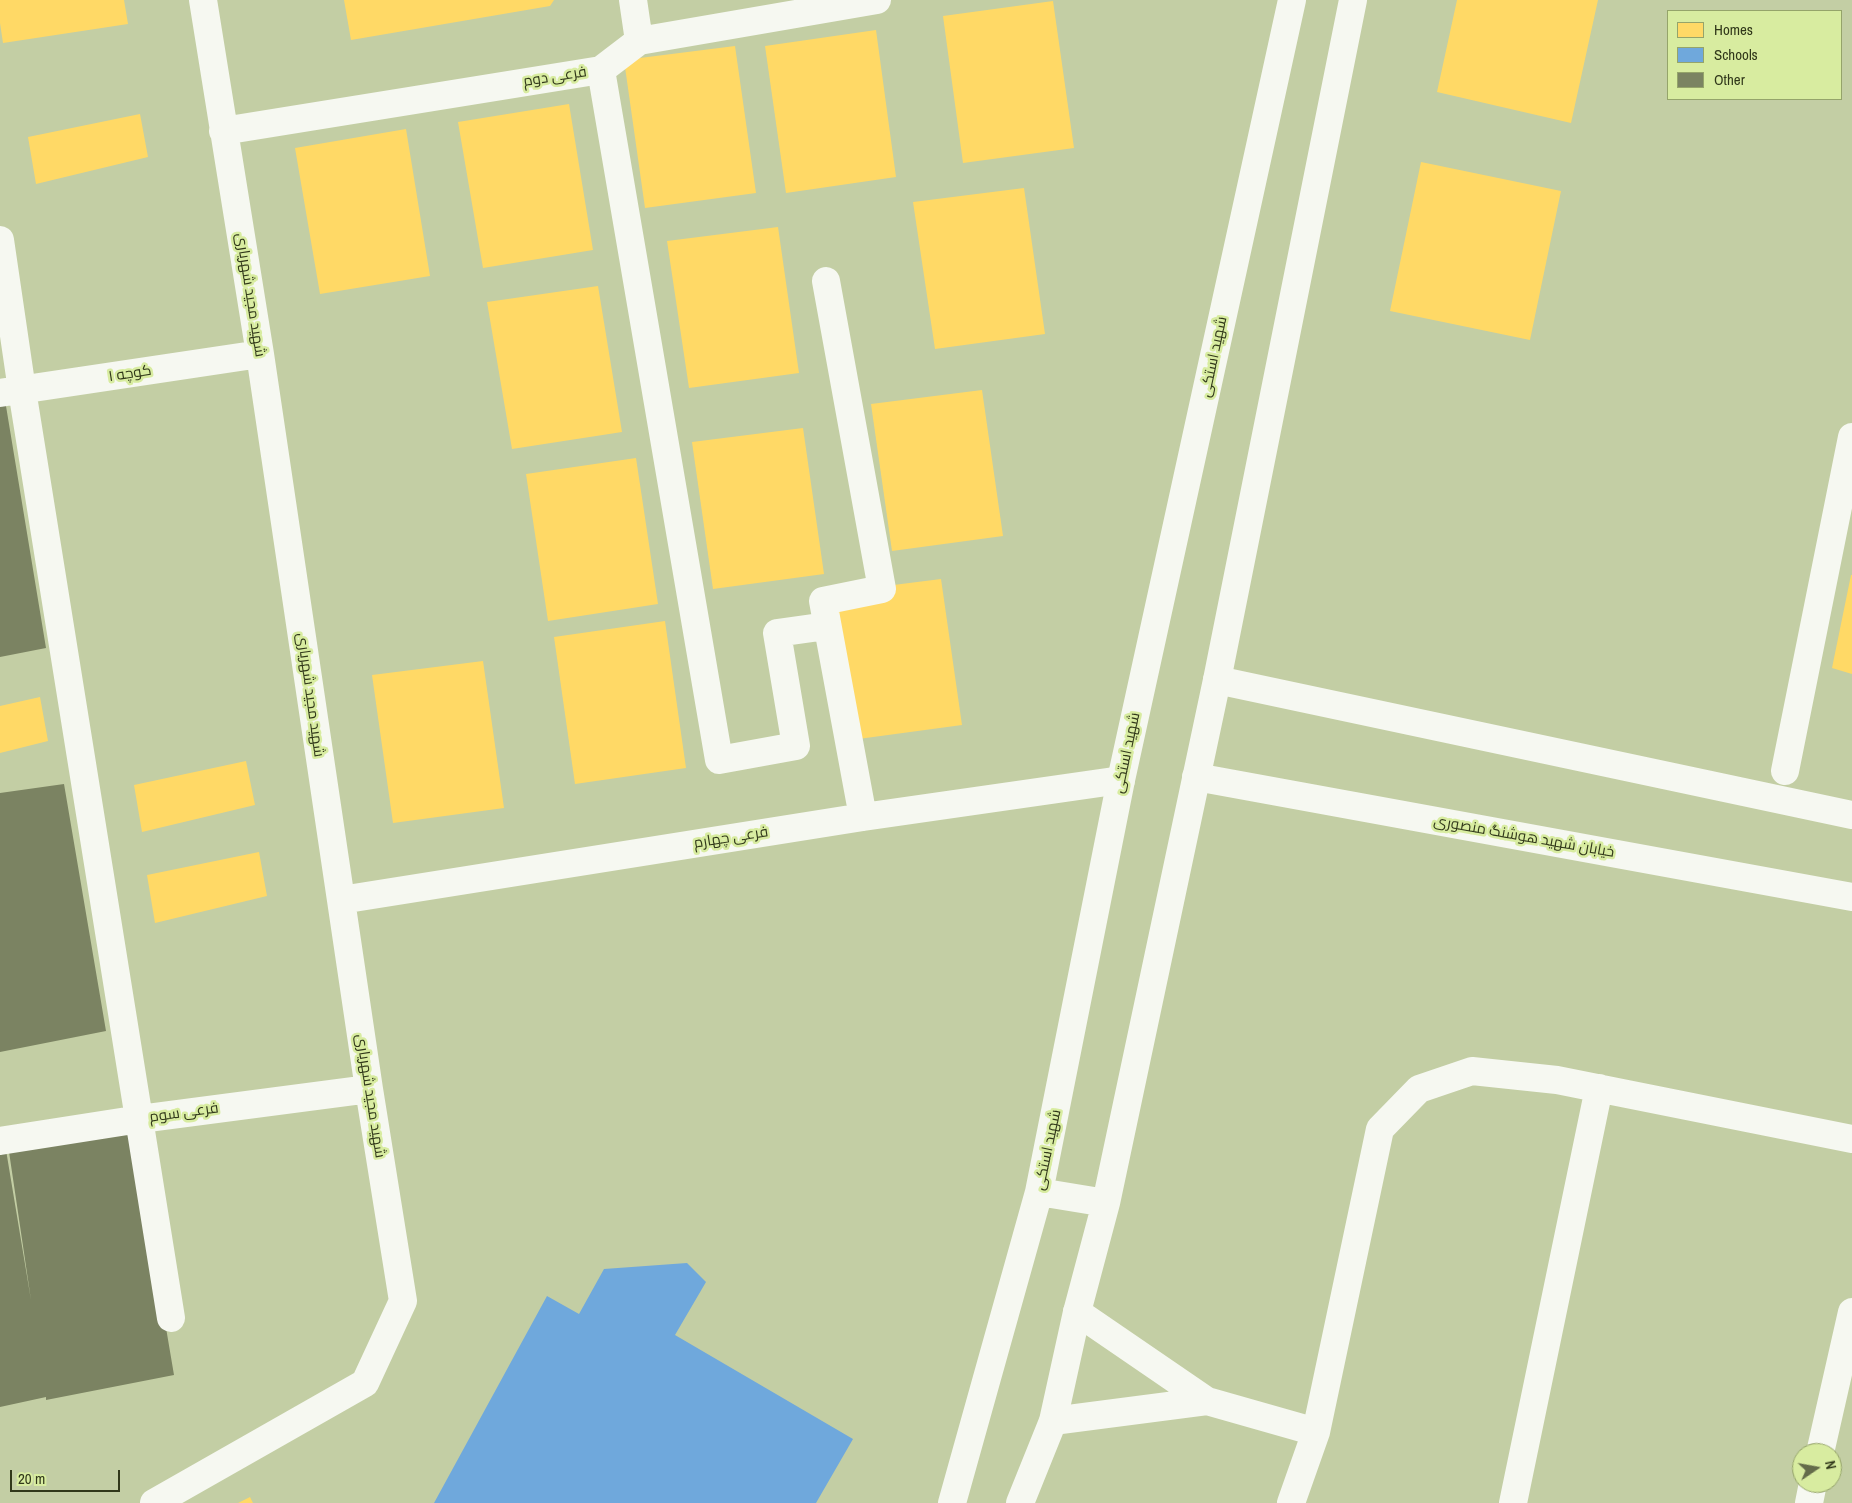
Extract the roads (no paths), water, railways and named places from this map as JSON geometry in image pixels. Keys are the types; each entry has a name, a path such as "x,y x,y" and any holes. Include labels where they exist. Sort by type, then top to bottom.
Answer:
{"street":[{"name":"شهید مجید شهریاری","path":"154,1503 365,1383 403,1301 369,1089 260,354 203,0"},
{"path":"633,0 640,41"},
{"name":"فرعی دوم","path":"224,131 601,70 640,41 877,0"},
{"name":"شهید استکی","path":"952,1503 1039,1192 1121,780 1292,0"},
{"path":"1020,1503 1053,1421 1077,1312 1106,1203 1217,680 1353,0"},
{"path":"601,70 719,760 796,746 777,633 827,626"},
{"path":"0,240 11,392 140,1119 171,1318"},
{"path":"826,281 882,589 823,601 863,817"},
{"name":"کوچه ۱","path":"11,392 260,354"},
{"path":"1785,771 1852,437"},
{"path":"1217,680 1852,815"},
{"name":"خیابان شهید هوشنگ منصوری","path":"1196,777 1852,897"},
{"name":"فرعی چهارم","path":"341,900 863,817 1121,780"},
{"path":"1291,1503 1316,1432 1380,1129 1419,1089 1472,1071 1557,1080 1852,1139"},
{"path":"1513,1503 1599,1088"},
{"name":"فرعی سوم","path":"0,1141 140,1119 369,1089"},
{"path":"1039,1192 1106,1203"},
{"path":"1077,1312 1207,1401 1316,1432"},
{"path":"1822,1443 1852,1312"},
{"path":"1053,1421 1207,1401"}]}
